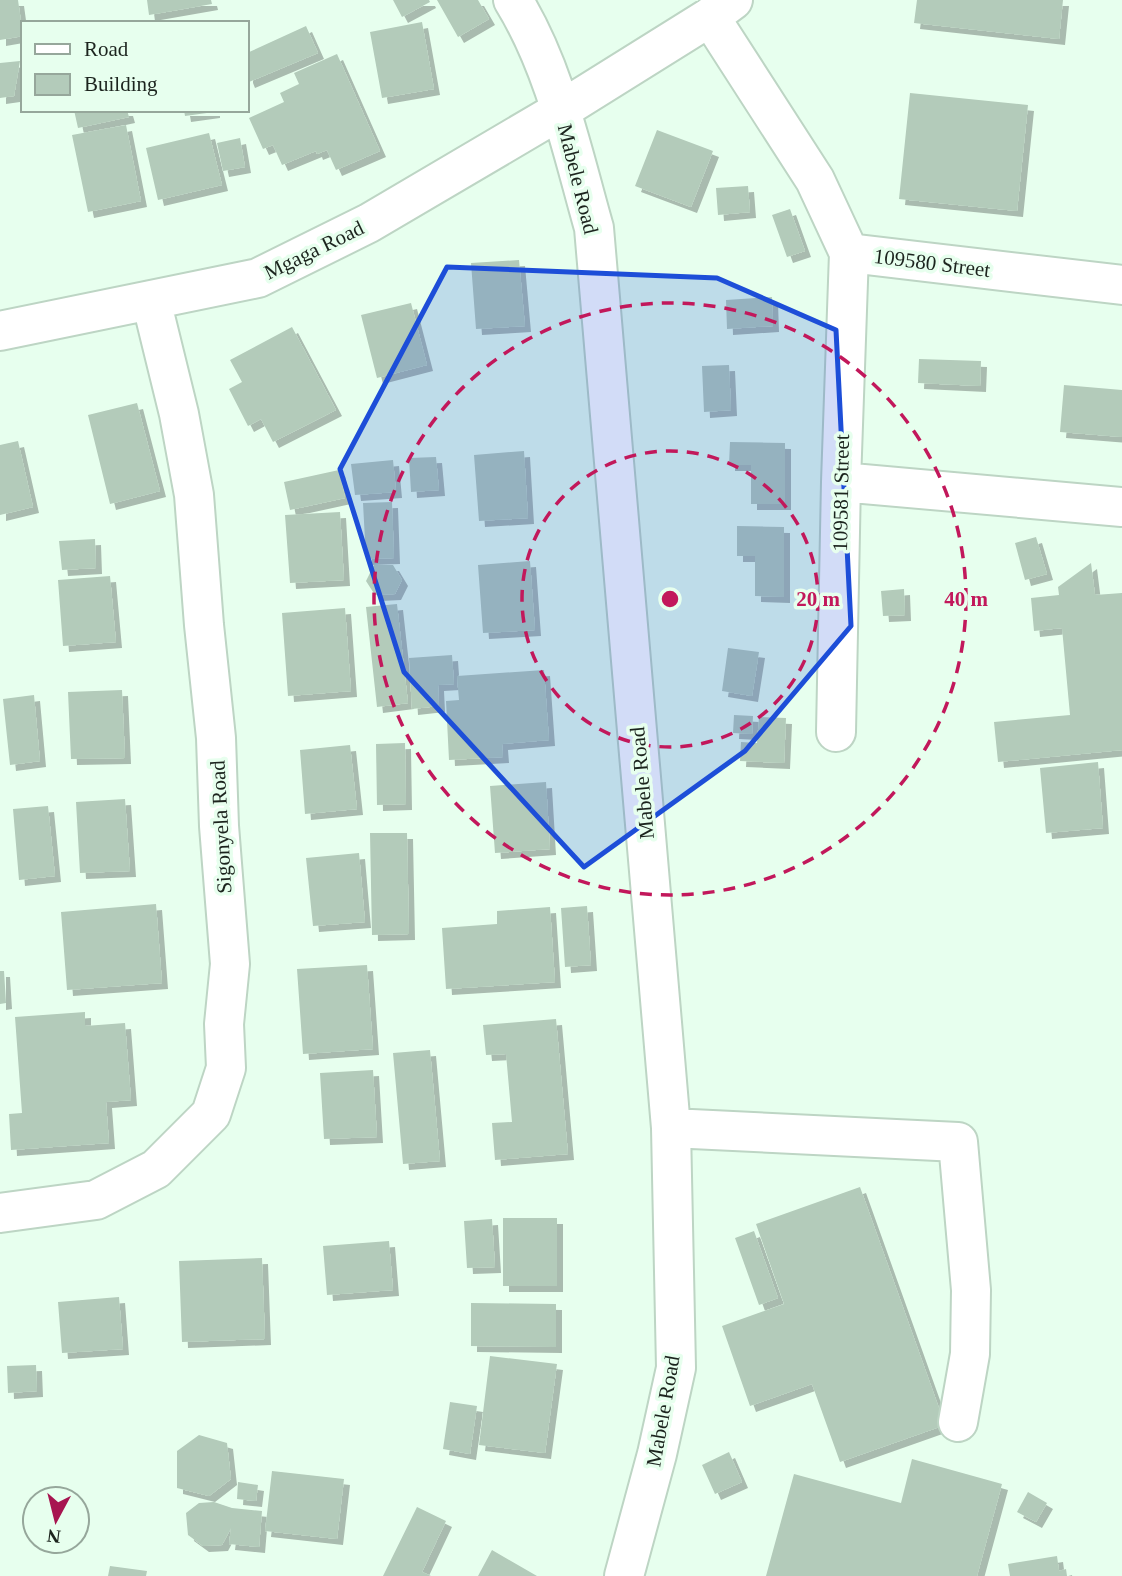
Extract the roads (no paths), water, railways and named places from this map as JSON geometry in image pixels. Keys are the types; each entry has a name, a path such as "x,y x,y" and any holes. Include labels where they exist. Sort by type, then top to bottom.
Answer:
{"street":[{"name":"Mabele Road","path":"513,0 530,28 561,110 594,228 671,1128 676,1368 657,1454 624,1576"},
{"name":"109580 Street","path":"561,110 721,8 815,180 849,253 1122,285"},
{"name":"Mgaga Road","path":"0,331 258,278 369,223 561,110"},
{"name":"109581 Street","path":"836,732 849,253"},
{"name":"Sigonyela Road","path":"0,1213 96,1200 156,1169 211,1114 226,1068 224,1024 229,964 216,737 194,495 179,414 151,300"},
{"path":"841,482 1122,507"},
{"path":"671,1128 958,1142 971,1290 970,1354 958,1422"}]}
